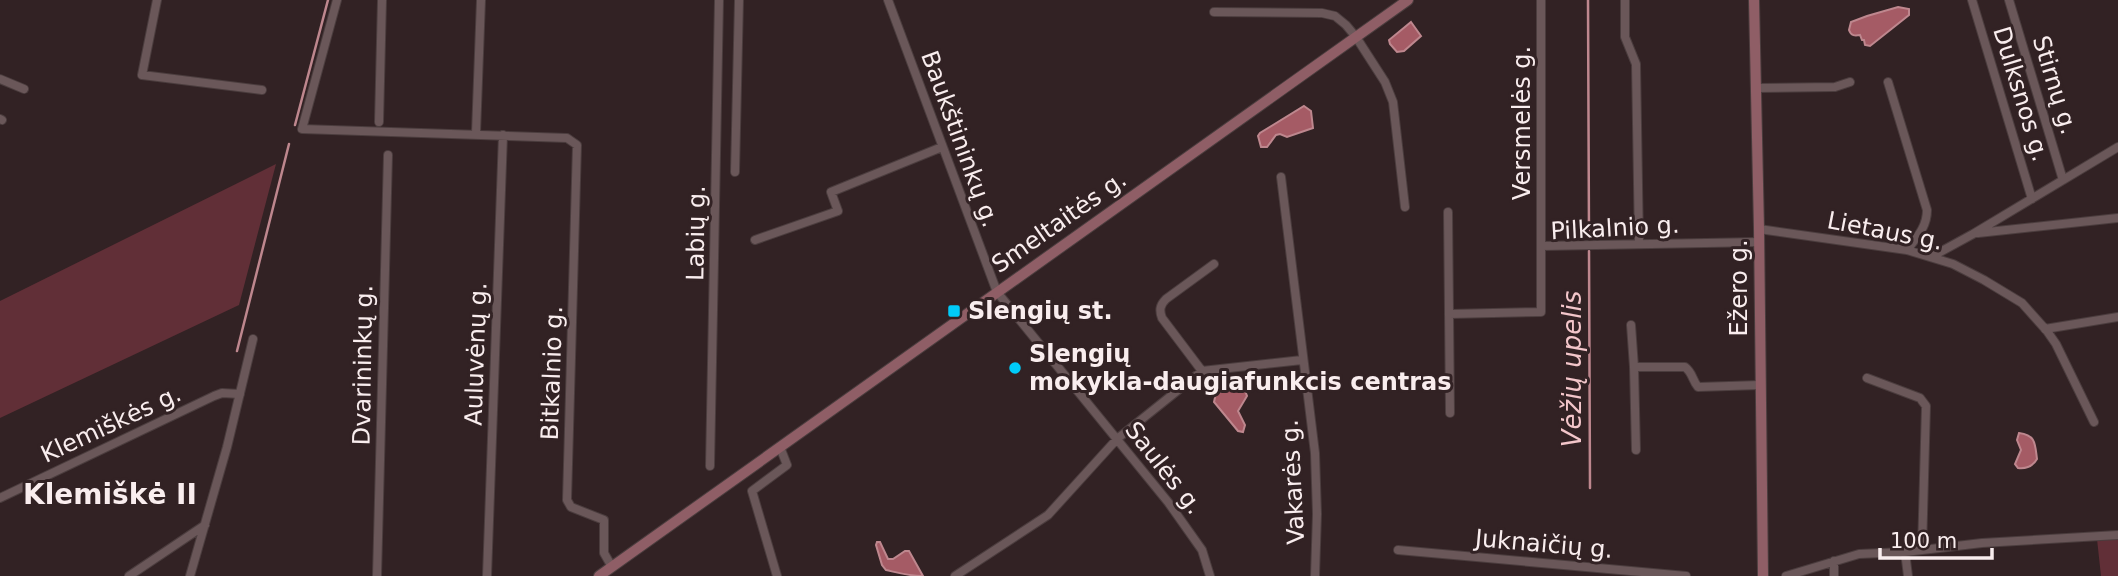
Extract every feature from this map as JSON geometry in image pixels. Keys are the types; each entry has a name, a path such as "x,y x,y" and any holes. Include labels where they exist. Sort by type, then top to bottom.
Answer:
{"main road":[{"name":"Smeltaitės g.","path":"599,576 1408,0"},
{"name":"Ežero g.","path":"1754,0 1760,242 1763,576"}],"street":[{"path":"157,0 142,75 262,90"},
{"path":"337,0 302,129 503,135"},
{"path":"379,122 382,0"},
{"path":"476,133 481,0"},
{"name":"Labių g.","path":"710,466 719,0"},
{"path":"735,173 739,0"},
{"name":"Baukštininkų g.","path":"888,0 997,292"},
{"name":"Versmelės g.","path":"1542,0 1542,246"},
{"path":"1625,0 1625,37 1636,64 1639,244"},
{"name":"Dulksnos g.","path":"1972,0 2032,199"},
{"name":"Stirnų g.","path":"2010,0 2063,180"},
{"path":"1214,12 1325,13 1339,19 1356,37 1385,82 1393,102 1405,207"},
{"path":"0,79 24,89"},
{"path":"1756,88 1835,87 1850,82"},
{"path":"1888,82 1927,210 1923,230 1907,250"},
{"name":"Bitkalnio g.","path":"503,135 566,138 577,145 567,500 572,507 604,520 604,552 612,567"},
{"name":"Auluvėnų g.","path":"487,576 503,135"},
{"path":"755,240 838,211 831,192 942,147"},
{"name":"Stirnų g.","path":"1931,257 2118,147"},
{"name":"Dvarininkų g.","path":"377,576 388,155"},
{"name":"Vakarės g.","path":"1281,177 1315,453 1315,576"},
{"path":"1448,212 1450,412"},
{"path":"1973,234 2118,218"},
{"name":"Lietaus g.","path":"1759,229 1907,250 1953,264 1974,275 2022,303 2045,329 2056,344 2094,422"},
{"name":"Pilkalnio g.","path":"1449,314 1541,313 1542,246 1760,242"},
{"path":"1202,371 1162,318 1160,309 1166,299 1214,264"},
{"name":"Saulės g.","path":"997,292 1168,502 1202,550 1210,576"},
{"path":"2045,329 2118,317"},
{"path":"1631,325 1636,450"},
{"path":"190,576 253,339"},
{"path":"955,576 1048,515 1117,439 1202,371 1302,360"},
{"path":"1634,368 1685,368 1691,372 1698,387 1760,385"},
{"path":"1867,378 1920,398 1926,406 1922,550"},
{"name":"Klemiškės g.","path":"0,498 214,396 222,393 240,394"},
{"path":"777,576 752,491 787,465 780,447"},
{"path":"129,576 205,525"},
{"path":"1786,576 1859,554 2118,535"},
{"name":"Juknaičių g.","path":"1398,550 1686,576"},
{"path":"1905,552 1908,576"},
{"path":"1834,561 1834,576"}],"shaded area":[{"path":"1898,7 1909,9 1909,15 1870,46 1865,45 1860,35 1853,35 1849,30 1851,22"},
{"path":"1411,22 1421,36 1404,51 1397,52 1389,40"},
{"path":"1304,106 1311,111 1313,128 1287,137 1276,135 1267,147 1261,147 1258,136 1260,133"},
{"path":"276,164 239,305 0,418 0,301"},
{"path":"1238,383 1247,396 1238,411 1245,425 1243,432 1238,431 1214,402 1216,393 1230,390"},
{"path":"2019,433 2032,438 2036,449 2037,459 2024,468 2018,468 2015,464 2021,450 2017,440"},
{"path":"2118,538 2118,576 2101,576 2097,539"},
{"path":"877,542 880,542 888,559 909,551 923,576 886,570 882,565"}],"waterway":[{"path":"295,125 328,0"},
{"name":"Vėžių upelis","path":"1588,0 1589,237"},
{"path":"237,351 289,144"},
{"name":"Vėžių upelis","path":"1589,251 1590,488"}],"place":[{"name":"Slengių st.","path":"954,311"},
{"name":"Slengių mokykla-daugiafunkcis centras","path":"1015,368"}],"district":[{"name":"Klemiškė II","path":"110,494"}]}
